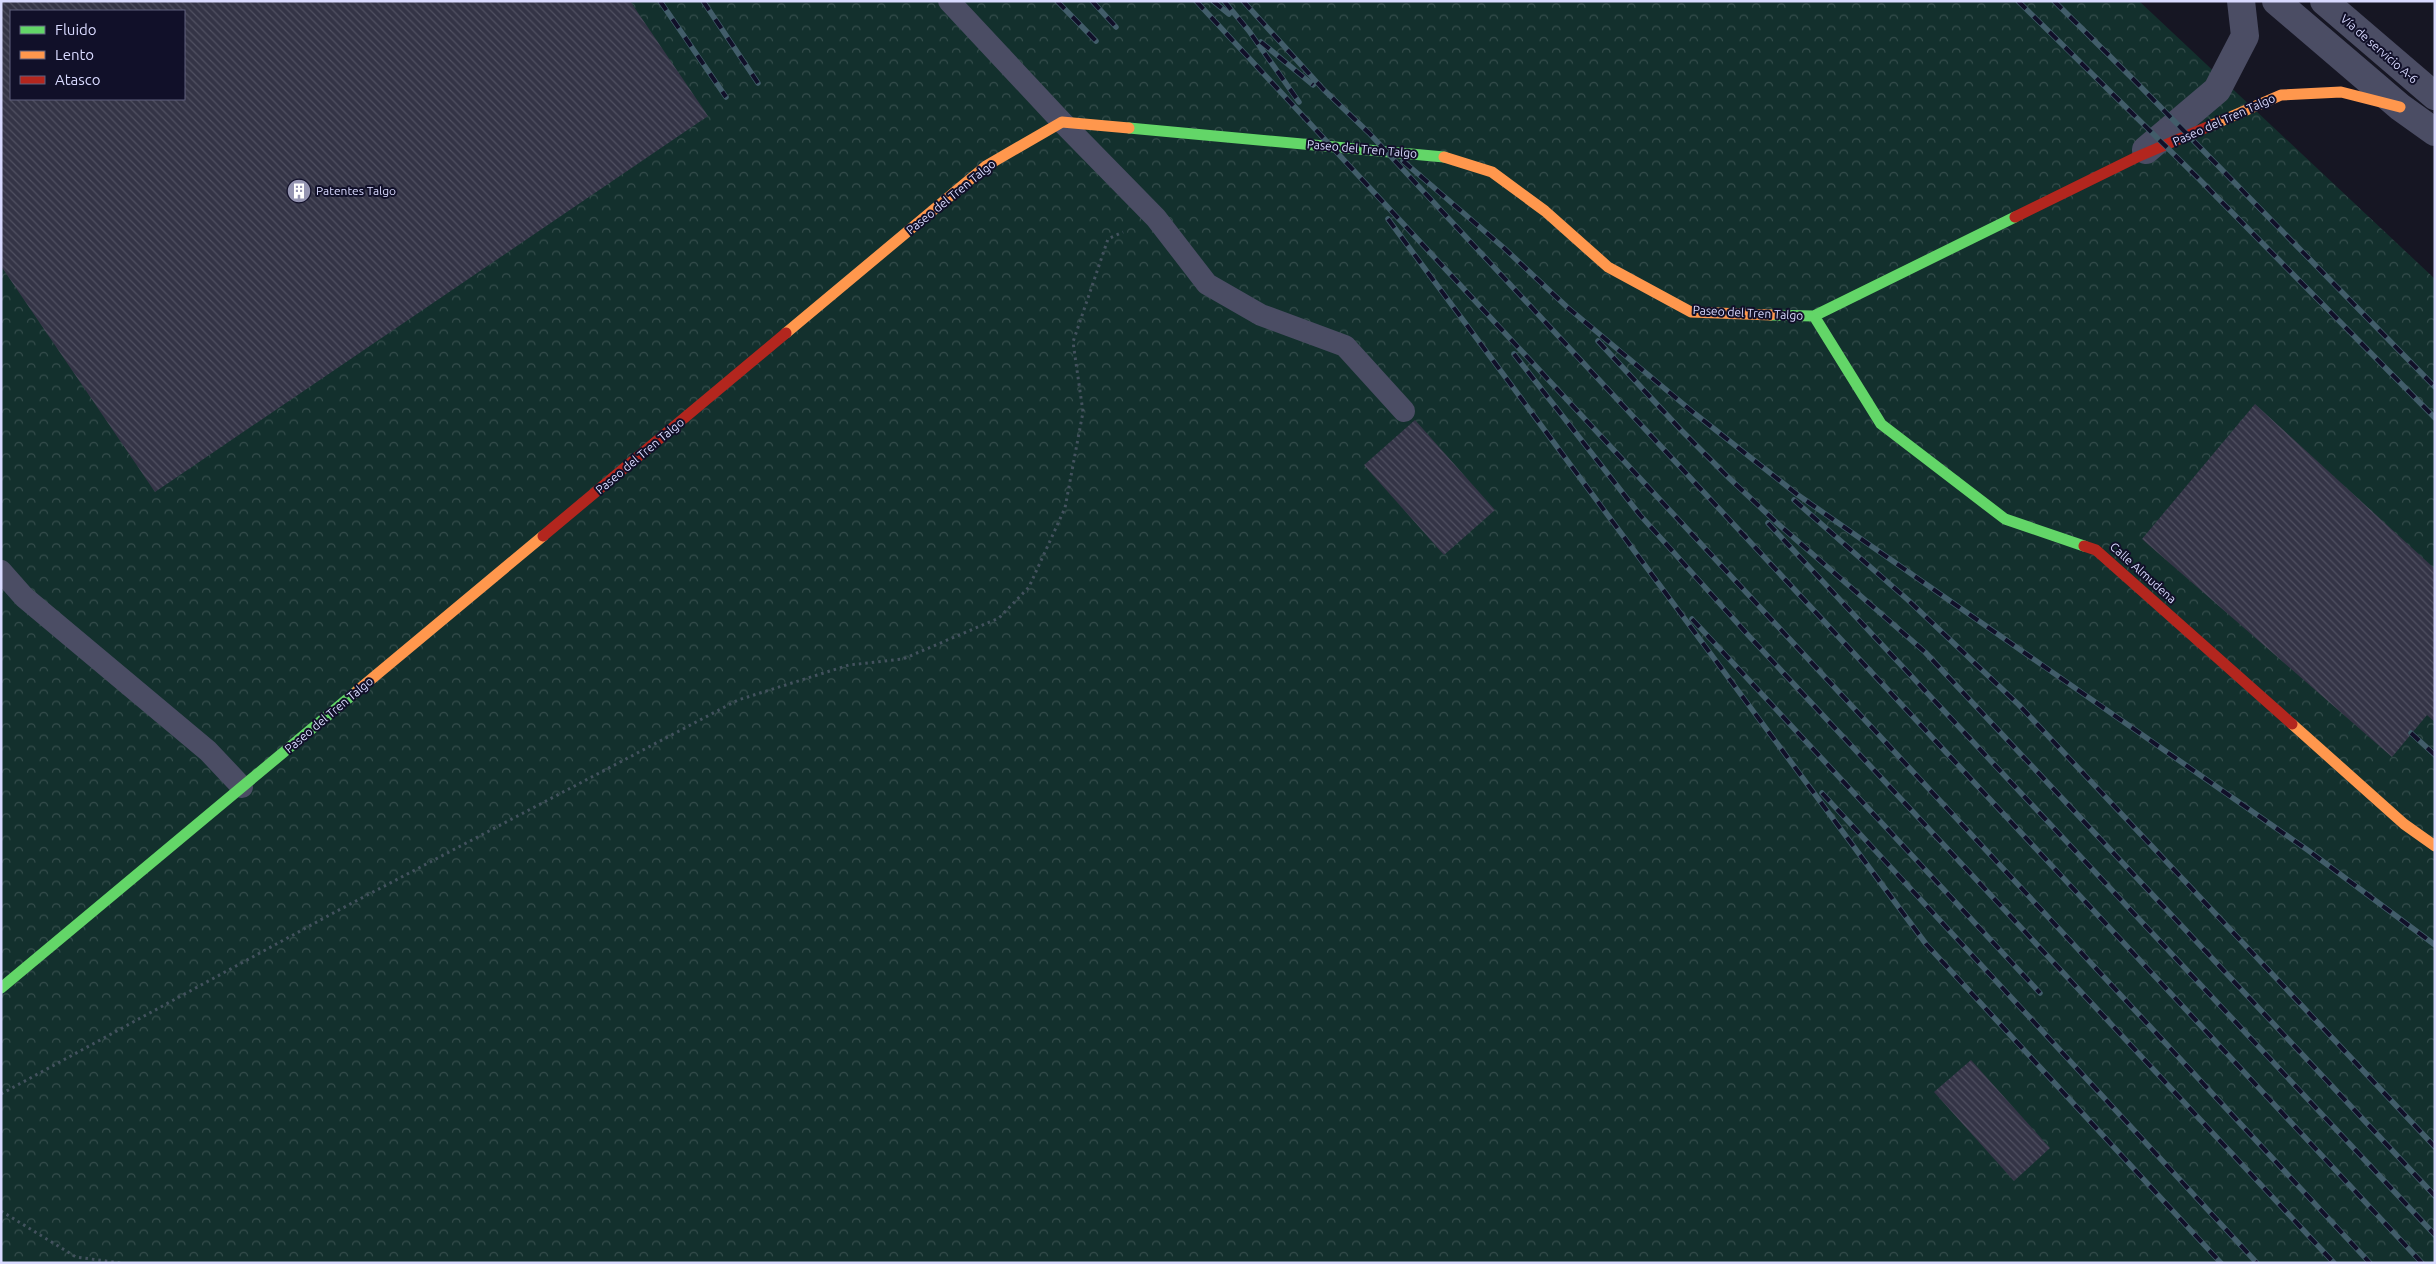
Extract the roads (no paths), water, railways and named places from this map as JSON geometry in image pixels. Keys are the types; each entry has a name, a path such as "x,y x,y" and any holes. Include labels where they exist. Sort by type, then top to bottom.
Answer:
{"street":[{"name":"Paseo del Tren Talgo","path":"2138,157 2217,90 2245,36 2241,1"},
{"path":"2276,1 2400,107 2435,132"},
{"name":"Vía de servicio A-6","path":"2324,1 2435,96"},
{"name":"Paseo del Tren Talgo","path":"1,988 986,166 1062,122 1437,156 1492,172 1546,211 1608,267 1691,312 1814,316 2138,157 2281,95 2341,92 2400,107"},
{"name":"Calle Almudena","path":"1814,316 1880,424 2005,519 2096,550 2404,824 2435,846"}],"lane":[{"path":"949,1 1062,122 1156,218 1207,284 1261,315 1345,346 1404,411"},
{"path":"1,570 24,597 208,751 242,787"}],"railway":[{"path":"660,1 726,97"},
{"path":"703,1 758,83"},
{"path":"1057,1 1096,41"},
{"path":"1092,1 1116,27"},
{"path":"1196,1 2370,1263"},
{"path":"1213,1 1229,14"},
{"path":"1224,1 1249,31 1299,102"},
{"path":"1243,1 1323,89 1369,133 2422,1263"},
{"path":"2018,1 2199,179 2435,418"},
{"path":"2054,1 2435,387"},
{"path":"1261,42 1313,85"},
{"path":"1403,161 1504,248 1567,307 1694,413 1798,495 2309,851 2435,945"},
{"path":"1388,219 1926,944 2221,1263"},
{"path":"1598,341 1728,477 1777,523 1925,652 2435,1196"},
{"path":"1514,354 1640,515 1748,635 2334,1263"},
{"path":"1794,500 1908,600 2019,705 2435,1147"},
{"path":"1768,523 2435,1235"},
{"path":"1692,619 2040,993"},
{"path":"2411,733 2435,755"},
{"path":"1822,793 2257,1263"}],"place":[{"name":"Patentes Talgo","path":"299,191"}]}
